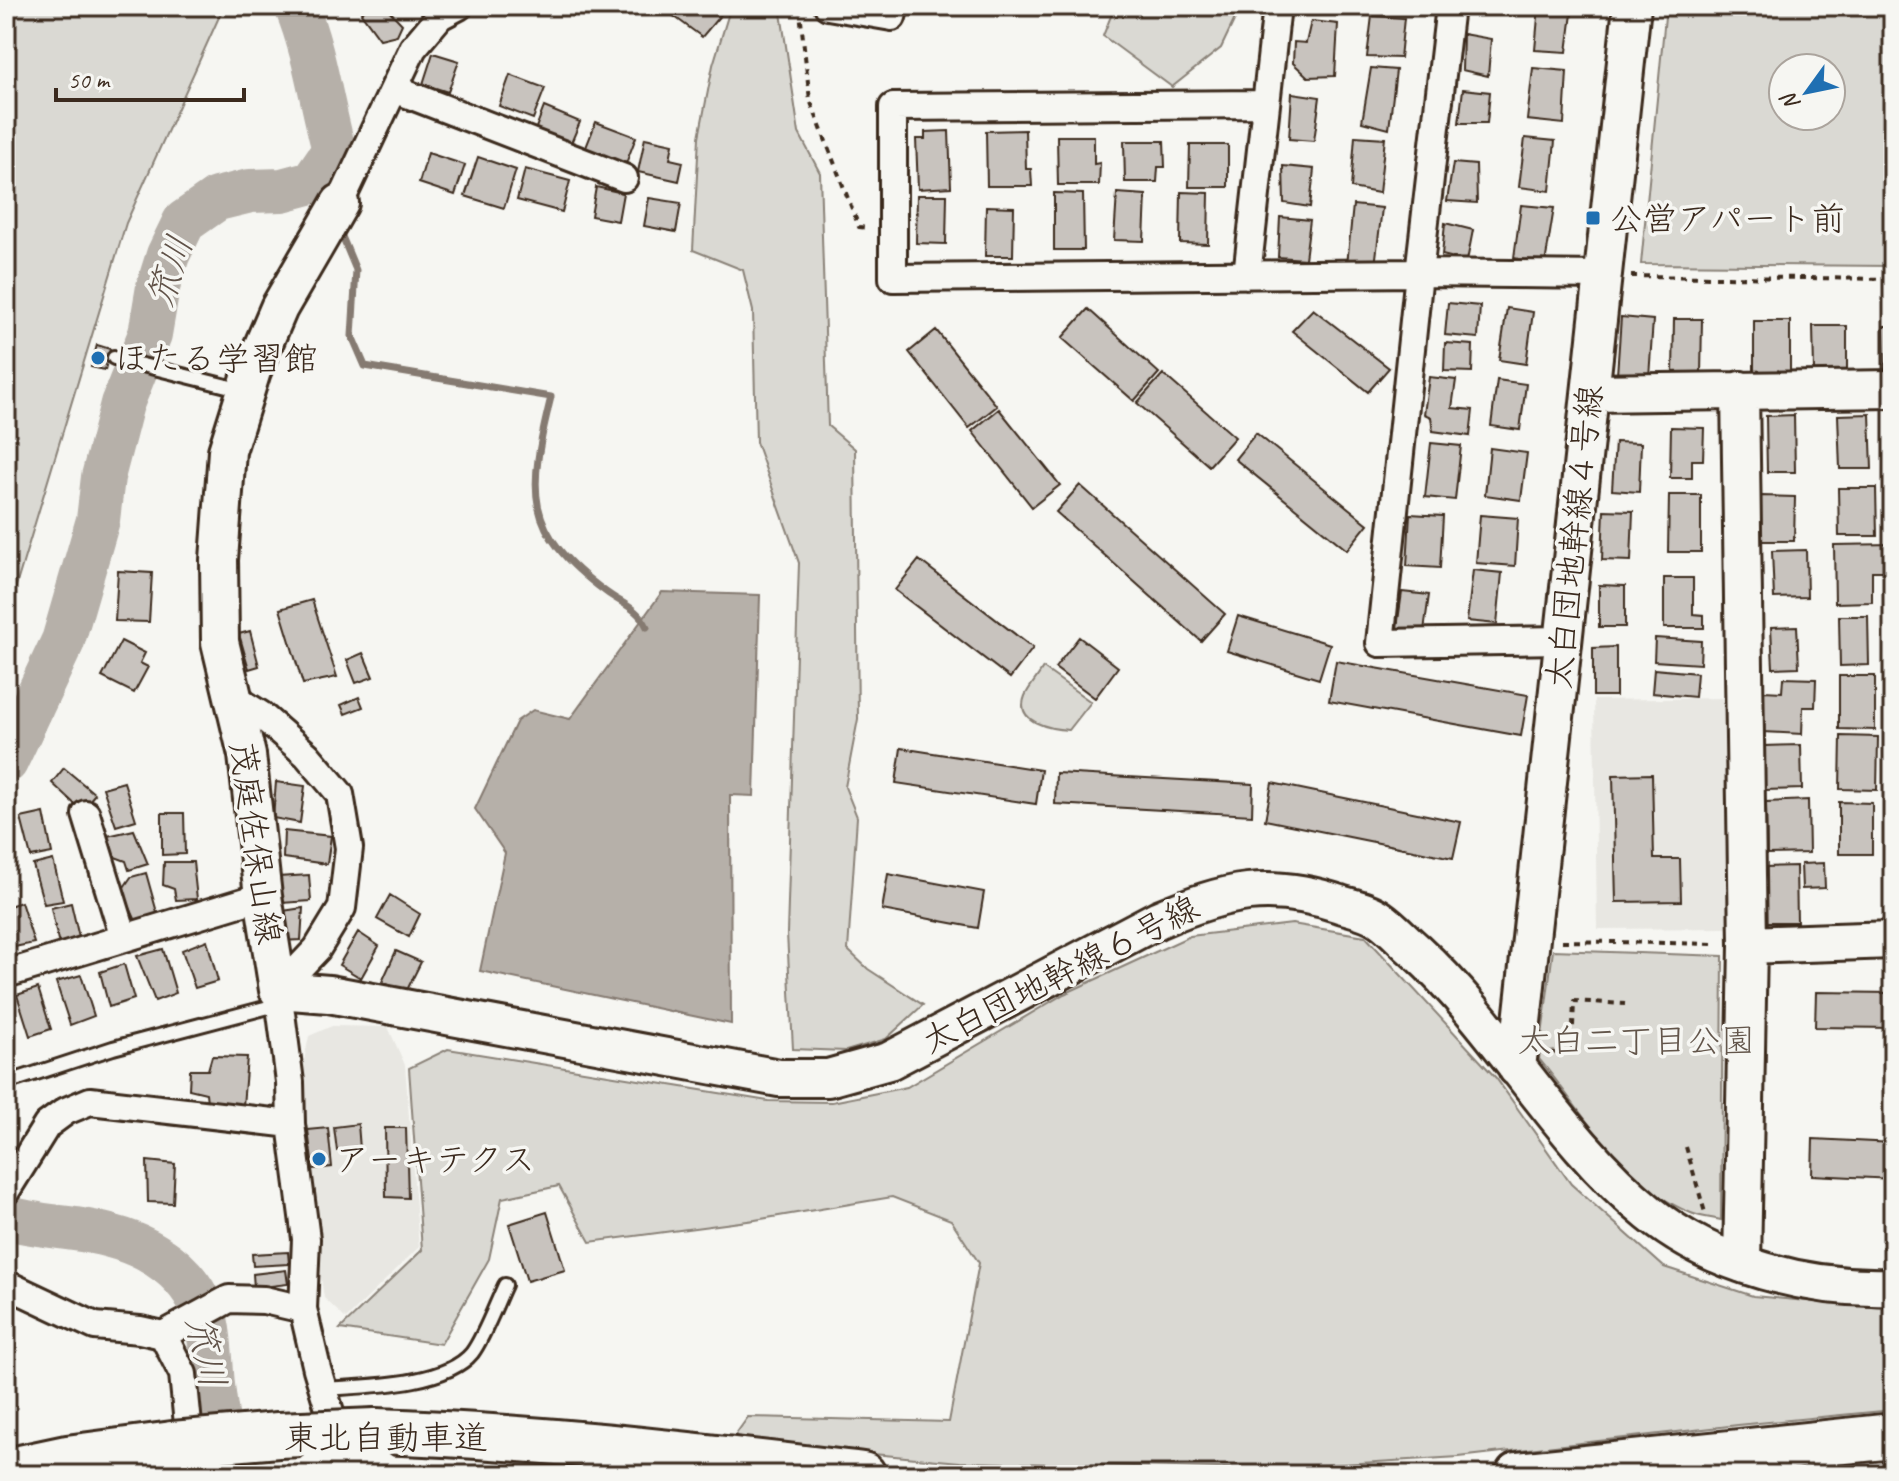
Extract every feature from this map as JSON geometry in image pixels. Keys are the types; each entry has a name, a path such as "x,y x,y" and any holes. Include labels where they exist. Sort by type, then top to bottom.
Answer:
{"highway":[{"name":"東北自動車道","path":"315,1475 377,1464 463,1434 863,1475"},
{"name":"東北自動車道","path":"6,1471 67,1458 183,1460 278,1435 377,1464"},
{"path":"1518,1475 1893,1436"}],"street":[{"path":"340,203 413,48 440,16 459,6"},
{"path":"828,6 892,17 895,6"},
{"path":"1247,275 1277,6"},
{"path":"1450,6 1380,643 1563,640"},
{"name":"太白団地幹線４号線","path":"1518,1057 1632,6"},
{"path":"394,89 624,178"},
{"path":"1265,104 893,107 893,278 1419,273 1603,275"},
{"name":"茂庭佐保山線","path":"340,203 279,308 246,390 227,451 219,560 220,642 247,755 263,896 290,1082 291,1124 306,1239 303,1309 323,1389 377,1464"},
{"path":"1590,393 1893,389"},
{"path":"1740,390 1748,945 1742,1252"},
{"name":"茂庭佐保山線","path":"231,696 261,715 307,755 340,794 347,835 349,848 342,908 317,949 279,997"},
{"path":"86,814 124,938"},
{"name":"太白団地幹線６号線","path":"279,997 329,994 779,1078 828,1078 889,1061 1159,919 1194,904 1254,889 1279,891 1328,900 1378,917 1449,982 1518,1057 1593,1162 1650,1215 1696,1242 1742,1252 1793,1280 1870,1288 1893,1287"},
{"path":"8,966 124,938 263,896"},
{"path":"1748,945 1893,940"},
{"path":"6,1191 47,1125 66,1111 90,1101 291,1124"},
{"path":"6,1284 95,1326 164,1335 229,1299 264,1300 303,1309"},
{"path":"164,1335 183,1374 183,1460"}],"lane":[{"path":"114,358 165,373 246,390"},
{"path":"6,1083 279,997"},
{"path":"323,1389 400,1384 452,1369 472,1353 505,1285"}],"path":[{"path":"804,6 800,12 810,100 859,227"},
{"path":"1603,275 1893,279"},
{"path":"1531,940 1748,945"},
{"path":"1518,1057 1572,1051 1574,1001 1625,1004"},
{"path":"1686,1147 1708,1226 1742,1252"}],"shaded area":[{"path":"662,592 760,595 754,796 730,795 731,1024 480,971 505,853 475,809 517,721 533,710 570,719"},
{"path":"1724,698 1727,928 1597,929 1594,700"},
{"path":"332,1026 388,1027 405,1065 419,1247 346,1319 324,1298 308,1186 300,1080 309,1036"}],"green space":[{"path":"6,6 224,6 126,223 6,619"},
{"path":"731,6 780,6 799,133 820,173 828,426 855,449 858,719 845,787 857,817 848,950 868,969 923,1005 886,1039 846,1051 793,1049 787,933 799,563 756,442 753,311 743,270 693,250 699,137 713,65"},
{"path":"1115,6 1241,6 1221,48 1172,87 1103,36"},
{"path":"1666,6 1893,6 1893,266 1641,264"},
{"path":"1043,668 1091,702 1069,730 1036,723 1025,713 1025,696"},
{"path":"1292,924 1365,936 1496,1078 1571,1184 1664,1267 1753,1296 1893,1309 1893,1410 1459,1457 1260,1469 960,1462 731,1441 748,1417 949,1422 979,1263 951,1220 892,1197 755,1220 590,1242 559,1186 502,1198 489,1259 441,1344 340,1329 422,1250 409,1068 448,1049 768,1101 832,1102 907,1087 1064,994 1190,936"},
{"name":"太白二丁目公園","path":"1553,950 1723,956 1721,1220 1691,1213 1644,1185 1606,1146 1539,1059"}],"building":[{"path":"368,6 385,6 402,24 397,35 380,39 361,13"},
{"path":"660,6 714,6 722,13 702,37"},
{"path":"1296,6 1343,6 1343,11 1296,9"},
{"path":"1539,6 1573,6 1567,52 1535,50"},
{"path":"1372,16 1404,18 1400,58 1367,57"},
{"path":"1311,21 1338,24 1335,76 1308,77 1293,63 1294,42 1306,43"},
{"path":"1463,34 1491,39 1488,76 1462,70"},
{"path":"433,53 459,61 448,92 423,84"},
{"path":"1371,68 1396,70 1389,129 1362,122"},
{"path":"1533,68 1567,71 1564,124 1527,120"},
{"path":"510,75 545,88 533,119 499,106"},
{"path":"1463,89 1490,92 1487,123 1459,123"},
{"path":"1292,93 1320,97 1314,141 1289,139"},
{"path":"544,107 580,122 569,148 534,133"},
{"path":"596,122 636,137 625,166 585,150"},
{"path":"1025,130 1026,169 1031,169 1032,186 987,186 986,131"},
{"path":"949,131 951,187 918,189 916,139 925,139 925,132"},
{"path":"1057,136 1094,136 1094,164 1100,163 1099,185 1058,185"},
{"path":"1355,136 1385,138 1379,193 1351,188"},
{"path":"645,138 673,144 670,159 683,162 679,181 638,172"},
{"path":"1525,138 1555,141 1550,191 1519,187"},
{"path":"1124,141 1164,141 1165,167 1158,167 1157,182 1125,182"},
{"path":"1190,145 1228,145 1228,187 1189,187"},
{"path":"428,153 465,165 455,195 419,183"},
{"path":"478,157 516,170 504,208 465,196"},
{"path":"1453,163 1476,165 1477,203 1447,201"},
{"path":"1283,166 1314,169 1310,207 1284,203"},
{"path":"525,169 570,181 562,212 517,200"},
{"path":"596,187 623,193 618,221 591,216"},
{"path":"1181,192 1209,193 1208,244 1180,243"},
{"path":"1054,193 1083,194 1084,250 1054,250"},
{"path":"1117,193 1146,195 1144,241 1114,240"},
{"path":"917,195 947,195 946,244 916,243"},
{"path":"649,198 681,203 676,232 644,226"},
{"path":"1353,205 1382,208 1375,266 1347,265"},
{"path":"1521,205 1554,208 1545,264 1514,258"},
{"path":"986,206 1014,207 1013,256 985,256"},
{"path":"1280,217 1310,220 1305,259 1278,257"},
{"path":"1445,223 1473,230 1467,261 1442,255"},
{"path":"1448,303 1480,306 1478,338 1445,335"},
{"path":"1507,308 1533,312 1526,364 1499,360"},
{"path":"1088,309 1159,373 1134,401 1062,338"},
{"path":"1313,309 1389,368 1368,392 1292,331"},
{"path":"1621,317 1653,320 1649,377 1617,375"},
{"path":"1674,319 1702,319 1701,375 1673,374"},
{"path":"1754,321 1790,321 1790,371 1754,371"},
{"path":"1813,326 1847,326 1847,371 1814,371"},
{"path":"1884,326 1893,326 1893,373 1885,374"},
{"path":"936,330 997,406 969,428 909,352"},
{"path":"1445,343 1473,345 1472,372 1444,371"},
{"path":"97,345 110,349 105,370 91,367"},
{"path":"1163,374 1235,437 1209,466 1137,403"},
{"path":"1429,377 1456,380 1452,408 1473,410 1470,436 1433,431 1431,417 1424,414"},
{"path":"1497,380 1526,384 1520,430 1491,426"},
{"path":"999,409 1060,485 1032,507 972,431"},
{"path":"1870,414 1872,469 1840,469 1838,415"},
{"path":"1794,415 1795,472 1767,472 1766,416"},
{"path":"1671,427 1704,428 1703,460 1692,460 1692,478 1670,478"},
{"path":"1256,433 1368,524 1347,550 1235,459"},
{"path":"1615,442 1641,443 1639,492 1612,490"},
{"path":"1431,443 1461,446 1455,500 1425,497"},
{"path":"1490,448 1527,453 1521,500 1485,495"},
{"path":"1080,485 1225,614 1201,641 1056,512"},
{"path":"1838,488 1876,488 1877,536 1839,536"},
{"path":"1669,495 1701,495 1701,552 1668,552"},
{"path":"1761,496 1795,497 1794,541 1761,541"},
{"path":"1604,510 1633,511 1631,561 1602,560"},
{"path":"1410,514 1443,516 1440,568 1407,566"},
{"path":"1480,515 1518,518 1515,566 1476,563"},
{"path":"1893,544 1893,571 1872,571 1872,602 1835,603 1834,545"},
{"path":"1806,550 1807,597 1774,598 1772,551"},
{"path":"919,560 1033,648 1010,678 895,590"},
{"path":"1473,570 1502,573 1497,624 1467,621"},
{"path":"118,571 152,573 149,622 115,621"},
{"path":"1664,578 1693,578 1693,614 1704,615 1704,628 1664,628"},
{"path":"1599,585 1625,586 1625,627 1599,627"},
{"path":"1402,592 1429,595 1424,631 1397,628"},
{"path":"312,600 337,677 303,684 280,609"},
{"path":"1238,616 1330,644 1319,679 1227,651"},
{"path":"1839,616 1868,616 1869,665 1840,666"},
{"path":"1797,626 1799,667 1773,668 1771,627"},
{"path":"250,631 259,666 249,669 239,634"},
{"path":"1079,637 1118,667 1095,698 1055,668"},
{"path":"1655,638 1701,641 1700,664 1654,661"},
{"path":"121,641 145,653 140,663 148,667 134,693 102,677"},
{"path":"1616,647 1616,696 1593,696 1593,648"},
{"path":"363,653 373,677 356,683 347,660"},
{"path":"1336,661 1528,695 1521,736 1329,701"},
{"path":"1654,669 1697,673 1695,697 1652,693"},
{"path":"1839,676 1875,676 1875,730 1839,729"},
{"path":"1783,678 1816,679 1815,707 1803,707 1802,734 1763,732 1764,691 1782,692"},
{"path":"359,697 363,707 345,714 341,705"},
{"path":"1841,736 1878,737 1877,790 1840,789"},
{"path":"1801,745 1802,789 1765,790 1764,746"},
{"path":"901,748 1041,770 1036,804 896,783"},
{"path":"64,768 95,794 81,810 52,783"},
{"path":"1056,773 1253,784 1252,815 1055,804"},
{"path":"1652,774 1654,859 1680,859 1681,901 1616,902 1613,775"},
{"path":"124,782 136,820 116,826 103,788"},
{"path":"276,782 305,786 300,823 273,818"},
{"path":"1272,783 1461,822 1453,858 1265,820"},
{"path":"1808,800 1809,853 1767,854 1766,802"},
{"path":"1839,802 1872,803 1872,854 1839,854"},
{"path":"44,813 52,853 31,857 21,818"},
{"path":"162,813 184,813 185,854 162,855"},
{"path":"134,830 148,864 129,870 126,861 107,854 103,837"},
{"path":"284,831 331,836 327,864 283,858"},
{"path":"53,860 63,901 44,904 33,865"},
{"path":"164,862 193,862 197,899 176,900 174,889 163,885"},
{"path":"1824,863 1825,888 1802,889 1801,864"},
{"path":"1796,866 1797,922 1765,922 1764,867"},
{"path":"146,873 158,916 136,921 122,890 131,877"},
{"path":"888,874 984,892 978,928 882,910"},
{"path":"309,875 311,901 281,903 278,877"},
{"path":"390,895 420,914 409,937 377,919"},
{"path":"21,902 34,943 14,947 6,923 6,907"},
{"path":"71,903 80,942 59,945 51,908"},
{"path":"303,908 301,940 280,941 276,912"},
{"path":"358,932 379,946 361,978 339,965"},
{"path":"207,940 218,981 195,988 182,950"},
{"path":"163,949 176,993 155,1001 137,956"},
{"path":"396,951 421,962 406,992 382,982"},
{"path":"124,964 134,999 109,1007 100,972"},
{"path":"81,975 94,1016 70,1025 56,982"},
{"path":"38,988 51,1029 30,1036 17,995"},
{"path":"1816,992 1893,993 1893,1028 1815,1027"},
{"path":"212,1056 247,1057 243,1106 207,1102 206,1093 189,1089 190,1070 208,1070"},
{"path":"358,1124 360,1149 337,1151 334,1127"},
{"path":"328,1128 332,1167 313,1169 308,1130"},
{"path":"385,1128 406,1128 408,1198 386,1197"},
{"path":"1813,1139 1893,1143 1893,1179 1812,1175"},
{"path":"147,1161 175,1164 173,1203 148,1202"},
{"path":"547,1212 565,1270 527,1281 509,1224"},
{"path":"288,1252 289,1264 253,1266 252,1254"},
{"path":"286,1270 288,1284 254,1288 253,1274"}],"waterway":[{"name":"笊川","path":"6,762 63,641 98,520 103,477 122,404 150,334 158,287 168,255 184,222 217,199 250,191 282,190 312,182 334,150 313,59 296,6"},
{"path":"312,182 320,201"},
{"path":"341,234 356,270 352,336 365,366 551,397 538,458 536,484 538,506 546,528 559,549 579,570 634,611 647,627"},
{"name":"笊川","path":"6,1217 120,1239 153,1254 181,1276 201,1306 207,1324 216,1408 228,1475"}],"place":[{"name":"公営アパート前","path":"1593,218"},
{"name":"ほたる学習館","path":"98,358"},
{"name":"アーキテクス","path":"319,1159"}]}
